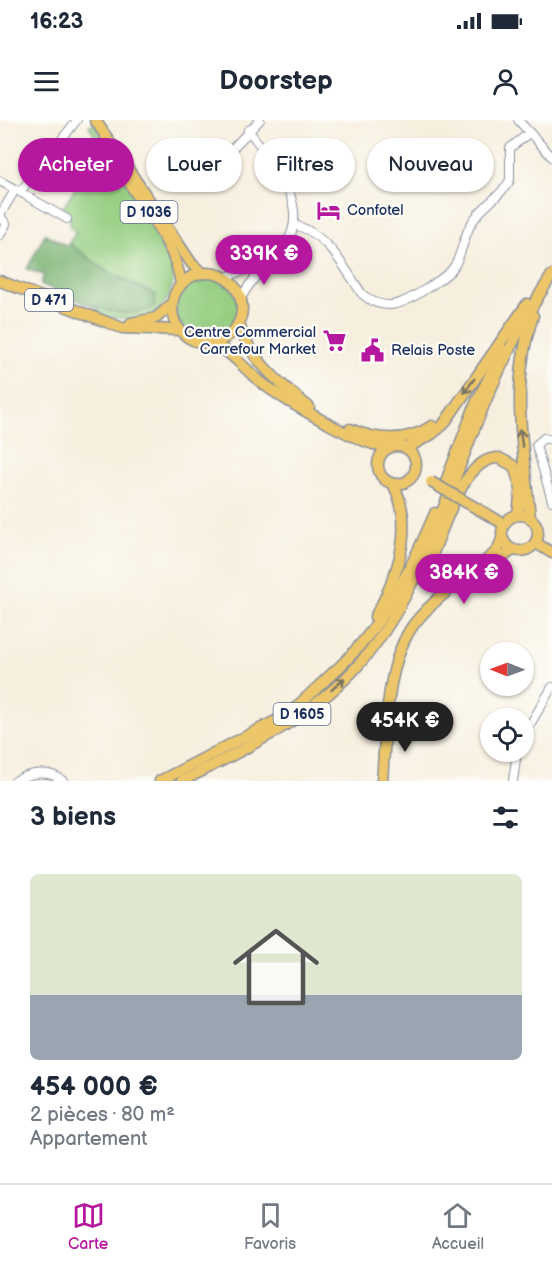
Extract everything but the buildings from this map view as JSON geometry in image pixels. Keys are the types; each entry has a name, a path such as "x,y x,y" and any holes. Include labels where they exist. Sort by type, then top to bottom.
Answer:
{"main road":[{"name":"D 1036","path":"95,120 107,138"},
{"name":"D 1036","path":"134,178 192,264 203,273"},
{"name":"D 1036","path":"134,190 150,213 170,249 180,273 181,284"},
{"path":"211,343 228,336 239,322 242,312 241,298 235,286 226,277 203,273 181,284 172,304 173,316 180,330 195,341 211,343 228,351 253,376 286,399 362,442 378,447 407,448 437,431 551,273"},
{"path":"502,539 513,550 526,551 536,543 537,526 530,517 519,422 519,390 528,332 551,273"},
{"path":"404,602 436,529 481,412 519,332 551,273"},
{"name":"D 471","path":"0,281 129,329 180,330"},
{"name":"D 471","path":"98,319 142,322 156,318 172,304"},
{"name":"D 1605","path":"160,781 289,714 371,634 393,602 417,554 476,403 527,304"},
{"path":"239,322 246,340 271,373 330,423 365,435 403,438 430,427 453,409"},
{"path":"331,675 375,617 388,593 398,564 404,529 399,495 393,484 383,478 373,455 362,442"},
{"path":"378,466 381,455 390,447"},
{"path":"407,448 430,482 504,524"},
{"path":"382,781 397,658 405,639 431,606 497,551 502,539 504,524 518,514 521,488 514,466 499,458 481,462 466,479 430,564 404,602"},
{"path":"405,483 414,474 416,463"},
{"path":"393,484 430,482"},
{"path":"518,514 530,517"},
{"path":"536,543 552,553"},
{"path":"388,781 399,684 405,655 413,637 437,608 513,550"},
{"name":"D 1605","path":"182,781 253,746 323,698 353,670 404,602"}],"street":[{"path":"0,235 6,224 0,215 17,191 77,120"},
{"path":"242,138 260,120"},
{"path":"518,120 552,157"},
{"path":"241,298 267,261 287,242 294,225 294,210 289,188 248,130"},
{"path":"294,225 312,231 322,239 370,301 382,306 408,302 450,272 455,265 471,222 510,180 510,148 529,133"},
{"path":"0,181 68,219"},
{"path":"226,277 267,261"},
{"path":"552,440 544,438 536,446 552,501"},
{"path":"534,718 552,687"},
{"path":"513,781 516,762"},
{"path":"15,781 35,773 49,774 63,781"}],"green space":[{"path":"94,123 103,138 96,138 89,126"},
{"path":"73,192 134,192 174,273 166,301 159,309 138,318 111,317 97,314 98,309 41,284 44,275 27,269 45,234 67,246 76,232 70,227 70,218 61,211"},
{"path":"45,234 67,246 69,243 106,271 156,295 154,306 142,312 113,312 82,302 41,284 44,275 27,269"},
{"path":"201,277 213,277 229,286 236,296 238,308 236,320 229,330 213,339 201,339 190,334 181,325 176,314 176,302 181,291 190,282"}],"place":[{"name":"Confotel","path":"329,210"},
{"name":"Centre Commercial Carrefour Market","path":"334,341"},
{"name":"Relais Poste","path":"373,350"}]}
